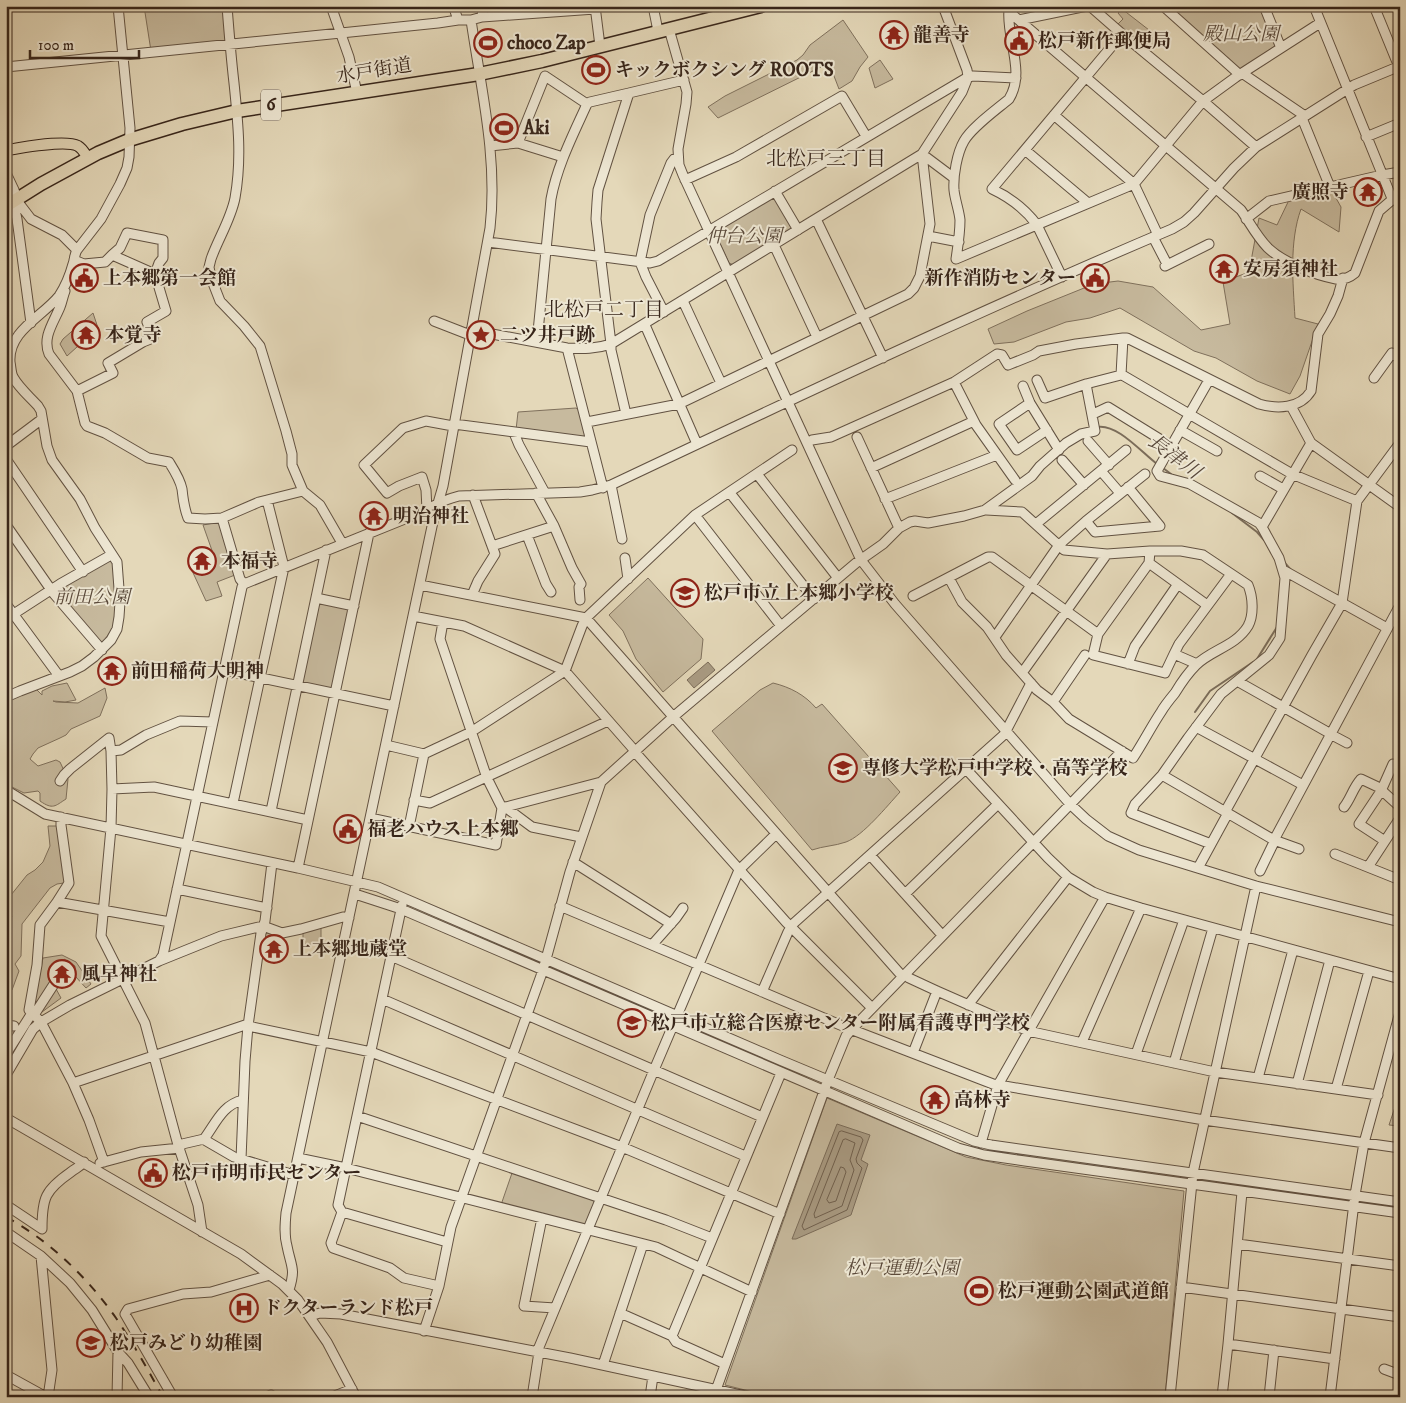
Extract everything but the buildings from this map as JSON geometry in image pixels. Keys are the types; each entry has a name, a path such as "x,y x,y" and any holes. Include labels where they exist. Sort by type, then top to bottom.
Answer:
{"highway":[{"name":"水戸街道","path":"12,202 88,158 129,140 174,126 238,111 479,74 542,61 761,6"}],"main road":[{"path":"6,150 65,143 78,146 88,158"}],"street":[{"path":"118,6 130,128 130,156 120,184 101,219 74,256 61,305 46,338 49,354 77,391 84,423 87,426 105,433 148,458 169,462 179,480 188,518 222,518 259,502 303,491"},
{"path":"227,6 240,138 238,176 232,207 211,259 211,278 220,301 260,346 265,357 286,431 292,454 292,465 303,491 320,505 342,543"},
{"path":"331,6 349,57 357,93"},
{"path":"456,6 455,11 458,20"},
{"path":"482,17 484,6"},
{"path":"653,6 684,80 687,92 678,158 685,180 861,560 895,604 1070,804 1099,830 1115,840 1139,850 1256,886 1400,922"},
{"path":"434,321 471,332 567,348 583,349 611,344 922,154 962,92 968,77 943,6"},
{"path":"1019,20 1089,6 1256,147"},
{"path":"1163,6 1241,74 1304,117 1330,186"},
{"path":"1264,6 1281,48"},
{"path":"1008,8 1019,20 1240,210 1250,226 1269,248 1288,262 1315,273 1337,279 1350,277 1355,274 1379,212 1396,202 1366,137 1314,6"},
{"path":"159,960 163,955 212,722 244,584 426,510 439,502 458,496 580,492 607,486 788,401 1172,229 1184,222 1256,147 1348,89 1399,67 1374,6"},
{"path":"6,67 470,20 482,17 595,8 600,46"},
{"path":"1008,8 1008,20 1016,71 1013,93 1009,99 972,131 964,141 954,178 954,190 960,218 956,259 1134,184 1203,101 1320,23"},
{"path":"289,1290 293,1268 286,1244 286,1213 434,517 443,486 488,242 493,199 490,146 470,20"},
{"path":"1062,277 1034,220 1007,197 992,189 1122,34"},
{"path":"518,143 545,76 542,61"},
{"path":"545,76 587,104"},
{"path":"488,242 640,262 650,263 658,261 968,77 1016,78"},
{"path":"537,342 554,182 587,104 684,80"},
{"path":"626,414 611,350 596,219 598,190 628,93"},
{"path":"685,180 736,157 842,96 866,136"},
{"path":"1054,115 1134,184 1167,266 1209,244"},
{"path":"1366,137 1400,123"},
{"path":"490,146 518,143 563,157"},
{"path":"1025,150 1088,203"},
{"path":"922,154 954,178"},
{"path":"587,422 679,404 908,294 914,288 920,276 930,224 922,154"},
{"path":"664,312 640,262 650,215 671,163 674,159 678,158"},
{"path":"1246,218 1269,201 1400,172"},
{"path":"6,173 17,219 30,323"},
{"path":"775,192 798,230"},
{"path":"12,202 20,206 31,219 62,235 77,250"},
{"path":"816,219 883,358"},
{"path":"74,260 84,264 105,262 120,248 127,233 163,240 163,258 155,274 166,311 147,322 153,338 108,363 113,372 77,391"},
{"path":"928,236 959,242"},
{"path":"774,245 817,337"},
{"path":"112,255 155,274"},
{"path":"6,697 82,666 102,650 110,640 117,629 119,617 120,602 117,562 95,528 80,499 52,460 38,406 9,374 12,348 16,339 58,296 68,278"},
{"path":"807,443 812,440 831,437 954,382 997,354 1002,355 1008,365 1034,355 1039,351 1123,338 1127,338 1259,404 1291,406 1308,396 1311,392 1318,334 1330,314 1343,278"},
{"path":"682,301 721,384"},
{"path":"645,324 697,444"},
{"path":"1121,375 1123,338"},
{"path":"567,348 592,442 622,539"},
{"path":"1374,378 1392,353 1400,359"},
{"path":"1037,380 1045,398 1086,384 1121,375 1124,376 1292,474 1357,501"},
{"path":"1209,380 1157,470 1160,476 1190,484 1262,527 1279,558 1285,578 1280,638 1269,656 1221,694 1162,775 1135,804 1130,813 1211,844"},
{"path":"954,382 974,421 1015,480"},
{"path":"985,510 1032,476 1040,466 1081,434 1095,430 1086,384"},
{"path":"1023,386 1030,403 1059,450"},
{"path":"1030,403 999,424 1017,450 1047,430"},
{"path":"1291,406 1311,444 1400,507"},
{"path":"1093,414 1108,407 1171,446"},
{"path":"6,446 42,419"},
{"path":"426,510 426,490 422,476 387,493 364,465 403,428 426,421 592,442"},
{"path":"871,468 974,421"},
{"path":"1180,430 1217,451"},
{"path":"514,433 572,568 581,584 579,587 580,600"},
{"path":"857,437 899,528"},
{"path":"1088,441 1109,465"},
{"path":"1198,868 1254,759 1342,603 1357,501 1400,443"},
{"path":"1262,527 1311,444"},
{"path":"386,745 424,754 471,732 565,672 586,618 695,515 792,450"},
{"path":"1036,524 1126,450"},
{"path":"885,499 997,455"},
{"path":"6,459 82,572"},
{"path":"1062,460 1084,485"},
{"path":"1101,471 1120,494"},
{"path":"757,474 838,578"},
{"path":"995,637 1059,545 1145,474"},
{"path":"1260,476 1283,489"},
{"path":"1086,521 1095,532 1160,526 1128,488"},
{"path":"730,493 814,599"},
{"path":"472,595 478,581 495,554 473,495"},
{"path":"233,803 284,567 267,500"},
{"path":"503,808 601,782 673,717 838,578 883,544 899,528 910,522 928,523 985,510 1022,512 1064,550 1107,554 1181,551 1203,555 1248,585 1251,591 1252,614 1249,623 1241,634 1197,664 1186,676 1160,713 1133,758 1069,719 1053,702 1031,684 1006,655 995,637 962,602 949,578"},
{"path":"695,515 781,626"},
{"path":"222,518 240,578 244,584"},
{"path":"6,525 51,590 102,650"},
{"path":"492,546 554,526"},
{"path":"298,868 369,533"},
{"path":"527,535 546,584 552,592"},
{"path":"271,811 326,550"},
{"path":"1150,551 1149,563 1098,634 1093,655 1166,673 1174,654 1207,605 1231,574"},
{"path":"1022,673 1107,554"},
{"path":"10,616 111,555"},
{"path":"913,596 988,557 992,557 1098,634"},
{"path":"625,558 628,579"},
{"path":"1149,563 1207,605"},
{"path":"1283,570 1388,628"},
{"path":"1128,664 1135,646 1178,584"},
{"path":"420,585 586,618 827,892 903,975 908,978 1028,1031 1215,1072 1378,1095"},
{"path":"316,598 354,606"},
{"path":"6,604 10,616 59,676"},
{"path":"1260,871 1274,840 1400,605"},
{"path":"414,616 464,626 565,672 791,927 872,1008"},
{"path":"443,622 440,639 487,778 503,808 532,827 581,837"},
{"path":"1174,654 1197,664"},
{"path":"1053,702 1085,655"},
{"path":"224,670 394,706"},
{"path":"1237,681 1347,743"},
{"path":"762,992 794,923 1006,732 1031,684"},
{"path":"111,751 121,750 146,735 180,721 212,722"},
{"path":"414,800 430,803 608,721"},
{"path":"1196,727 1303,785"},
{"path":"60,781 64,775 109,738 112,789 111,828 101,936 145,1023 179,1146 198,1205 202,1232"},
{"path":"716,1390 828,1080 846,1036 1122,751"},
{"path":"409,827 424,754"},
{"path":"1385,842 1359,824 1382,790 1392,764"},
{"path":"966,769 1048,858 1068,877 1093,892 1141,908 1400,979"},
{"path":"1162,775 1274,840 1299,849"},
{"path":"1344,807 1351,798 1354,786 1361,779 1382,790 1400,807"},
{"path":"424,1331 439,1286 451,1227 543,970 573,862 601,782"},
{"path":"112,789 154,787 308,820"},
{"path":"6,790 45,814 378,887 967,1139 1027,1150 1400,1202"},
{"path":"905,894 998,804"},
{"path":"370,818 496,845 503,808"},
{"path":"61,817 69,882 40,925 37,966 29,1010 35,1017 73,1083 104,1162"},
{"path":"1368,867 1400,818"},
{"path":"532,1397 538,1352 555,1308 739,870 776,834"},
{"path":"1335,854 1400,880"},
{"path":"870,855 942,935"},
{"path":"573,862 672,924"},
{"path":"241,1159 248,1025 267,908 272,863"},
{"path":"968,1005 1068,877"},
{"path":"1170,1397 1192,1173 1256,886"},
{"path":"176,889 267,908"},
{"path":"355,894 401,909 958,1148 984,1155 1025,1162 1400,1213"},
{"path":"981,1143 998,1085 1104,897"},
{"path":"404,898 338,1205 342,1212 447,1242"},
{"path":"57,902 170,922"},
{"path":"560,906 851,1030 998,1085 1204,1120 1400,1148"},
{"path":"652,945 672,924 683,908"},
{"path":"1082,1042 1141,908"},
{"path":"35,1017 70,1006 159,960 221,936 263,926 282,933 342,917 349,918"},
{"path":"1136,1054 1184,920"},
{"path":"1174,1063 1214,928"},
{"path":"1258,1078 1293,950"},
{"path":"391,956 762,1116"},
{"path":"1297,1084 1330,960"},
{"path":"1336,1089 1369,971"},
{"path":"6,1054 35,1017 56,981"},
{"path":"912,1053 937,991"},
{"path":"382,999 745,1156"},
{"path":"1330,1397 1355,1195 1364,1143 1400,1012"},
{"path":"6,1075 34,1029 35,1017"},
{"path":"73,1083 248,1025 371,1052 622,1147 780,1214"},
{"path":"672,1336 762,1116 778,1072 780,1060"},
{"path":"95,1169 98,1164 104,1162 141,1152 179,1146 202,1139 225,1109 234,1102 243,1100"},
{"path":"357,1116 666,1220 712,1238"},
{"path":"6,1118 241,1254 289,1290 310,1316 327,1342 354,1393 332,1397"},
{"path":"202,1139 234,1158 294,1175"},
{"path":"1025,1162 1027,1150"},
{"path":"298,1158 346,1168 656,1247 752,1292"},
{"path":"6,1205 42,1229 44,1198 48,1191 84,1162"},
{"path":"1222,1397 1242,1192"},
{"path":"342,1212 331,1243 333,1248 390,1268 404,1278 439,1286"},
{"path":"542,1218 524,1306 555,1308"},
{"path":"6,1232 41,1256 70,1283 92,1310 149,1397"},
{"path":"603,1365 643,1244"},
{"path":"1238,1244 1400,1266"},
{"path":"8,1376 47,1397 50,1392 51,1354 46,1325 41,1256"},
{"path":"173,1397 126,1314 128,1309 183,1294 211,1292 270,1275"},
{"path":"1181,1287 1400,1317"},
{"path":"310,1316 320,1313 341,1314 603,1365 750,1397"},
{"path":"620,1313 672,1336 676,1342 725,1364"},
{"path":"1228,1344 1336,1360"},
{"path":"1269,1397 1274,1350"},
{"path":"117,1397 118,1352"},
{"path":"1384,1369 1400,1375"},
{"path":"650,1397 653,1376"},
{"path":"267,1397 271,1395 272,1397"}],"green space":[{"path":"144,6 225,6 228,42 151,51"},
{"name":"殿山公園","path":"1168,6 1261,6 1276,43 1275,48 1241,70"},
{"path":"1122,9 1158,37 1148,51 1117,25 1123,19 1118,13"},
{"path":"843,20 868,57 852,81 839,89 829,63 718,118 708,107 725,96 797,60 810,45"},
{"path":"880,60 893,79 875,88 869,68"},
{"path":"1332,191 1341,207 1339,232 1301,209 1297,222 1293,249 1295,318 1318,324 1300,376 1290,394 1257,381 1216,358 1194,351 1120,308 1090,318 1066,322 1014,342 994,344 988,329 1094,284 1118,281 1153,287 1201,330 1230,324 1223,282 1249,272 1259,218 1277,225 1289,200"},
{"name":"仲台公園","path":"775,196 793,229 734,265 729,263 715,233 716,230"},
{"path":"93,313 98,328 67,356 60,344 63,339"},
{"path":"576,408 582,412 588,435 584,438 516,430 518,412"},
{"path":"219,522 235,575 217,582 222,596 206,601 189,564 215,559 203,525"},
{"name":"前田公園","path":"110,558 113,561 117,608 113,628 103,642 98,641 56,590"},
{"path":"648,578 703,639 701,659 663,692 636,659 623,631 609,615"},
{"path":"320,601 346,606 349,610 333,687 329,689 303,683 301,680 317,603"},
{"path":"67,683 76,700 65,702 53,701 56,702 78,703 105,688 107,698 100,716 71,729 66,735 38,748 30,759 38,766 56,760 60,762 68,779 66,799 51,806 40,801 40,793 38,791 24,793 6,784 6,702 35,688 42,695 42,691 52,686"},
{"path":"773,683 797,692 816,708 822,704 900,792 853,839 812,850 712,731 760,690"},
{"path":"48,826 58,826 66,878 64,883 50,888 22,924 21,956 15,964 19,971 12,990 6,994 6,926 12,916 6,913 6,900 27,875 43,862 50,846"},
{"path":"321,924 321,945 303,944 303,932"},
{"path":"268,931 281,935 277,955 261,954 264,933"},
{"path":"62,955 76,962 91,984 86,988 75,976 75,966 64,959 49,976 61,998 42,1012 33,1008 43,958"},
{"path":"1400,1092 1400,1126 1389,1125"},
{"name":"松戸運動公園","path":"827,1098 966,1157 1006,1165 1184,1191 1165,1397 773,1397 725,1385"},
{"path":"512,1173 592,1198 595,1203 586,1223 582,1225 505,1205 502,1202"}],"water":[{"path":"708,662 715,670 694,688 687,680"},
{"path":"837,1124 870,1135 861,1160 868,1164 851,1215 796,1239 792,1239"}],"waterway":[{"name":"長津川","path":"1097,427 1105,427 1121,434 1157,464"},
{"name":"長津川","path":"1163,468 1171,474"},
{"name":"長津川","path":"1232,513 1257,532 1264,540"},
{"name":"長津川","path":"1284,562 1291,570"},
{"path":"1257,659 1277,627"},
{"path":"1195,712 1210,691 1253,662"}],"railway":[{"path":"6,1217 38,1237 67,1261 93,1288 122,1327 163,1397"}],"place":[{"name":"龍善寺","path":"894,35"},
{"name":"松戸新作郵便局","path":"1019,41"},
{"name":"choco Zap","path":"488,43"},
{"name":"キックボクシング ROOTS","path":"596,70"},
{"name":"Aki","path":"504,128"},
{"name":"廣照寺","path":"1368,192"},
{"name":"安房須神社","path":"1224,269"},
{"name":"上本郷第一会館","path":"84,278"},
{"name":"新作消防センター","path":"1095,278"},
{"name":"本覚寺","path":"86,335"},
{"name":"二ツ井戸跡","path":"481,335"},
{"name":"明治神社","path":"374,516"},
{"name":"本福寺","path":"202,561"},
{"name":"松戸市立上本郷小学校","path":"685,593"},
{"name":"前田稲荷大明神","path":"112,671"},
{"name":"専修大学松戸中学校・高等学校","path":"843,768"},
{"name":"福老ハウス上本郷","path":"348,829"},
{"name":"上本郷地蔵堂","path":"274,949"},
{"name":"風早神社","path":"62,974"},
{"name":"松戸市立総合医療センター附属看護専門学校","path":"632,1023"},
{"name":"高林寺","path":"935,1100"},
{"name":"松戸市明市民センター","path":"153,1173"},
{"name":"松戸運動公園武道館","path":"979,1291"},
{"name":"ドクターランド松戸","path":"244,1308"},
{"name":"松戸みどり幼稚園","path":"91,1343"}],"district":[{"name":"北松戸三丁目","path":"826,159"},
{"name":"北松戸二丁目","path":"604,310"}]}
